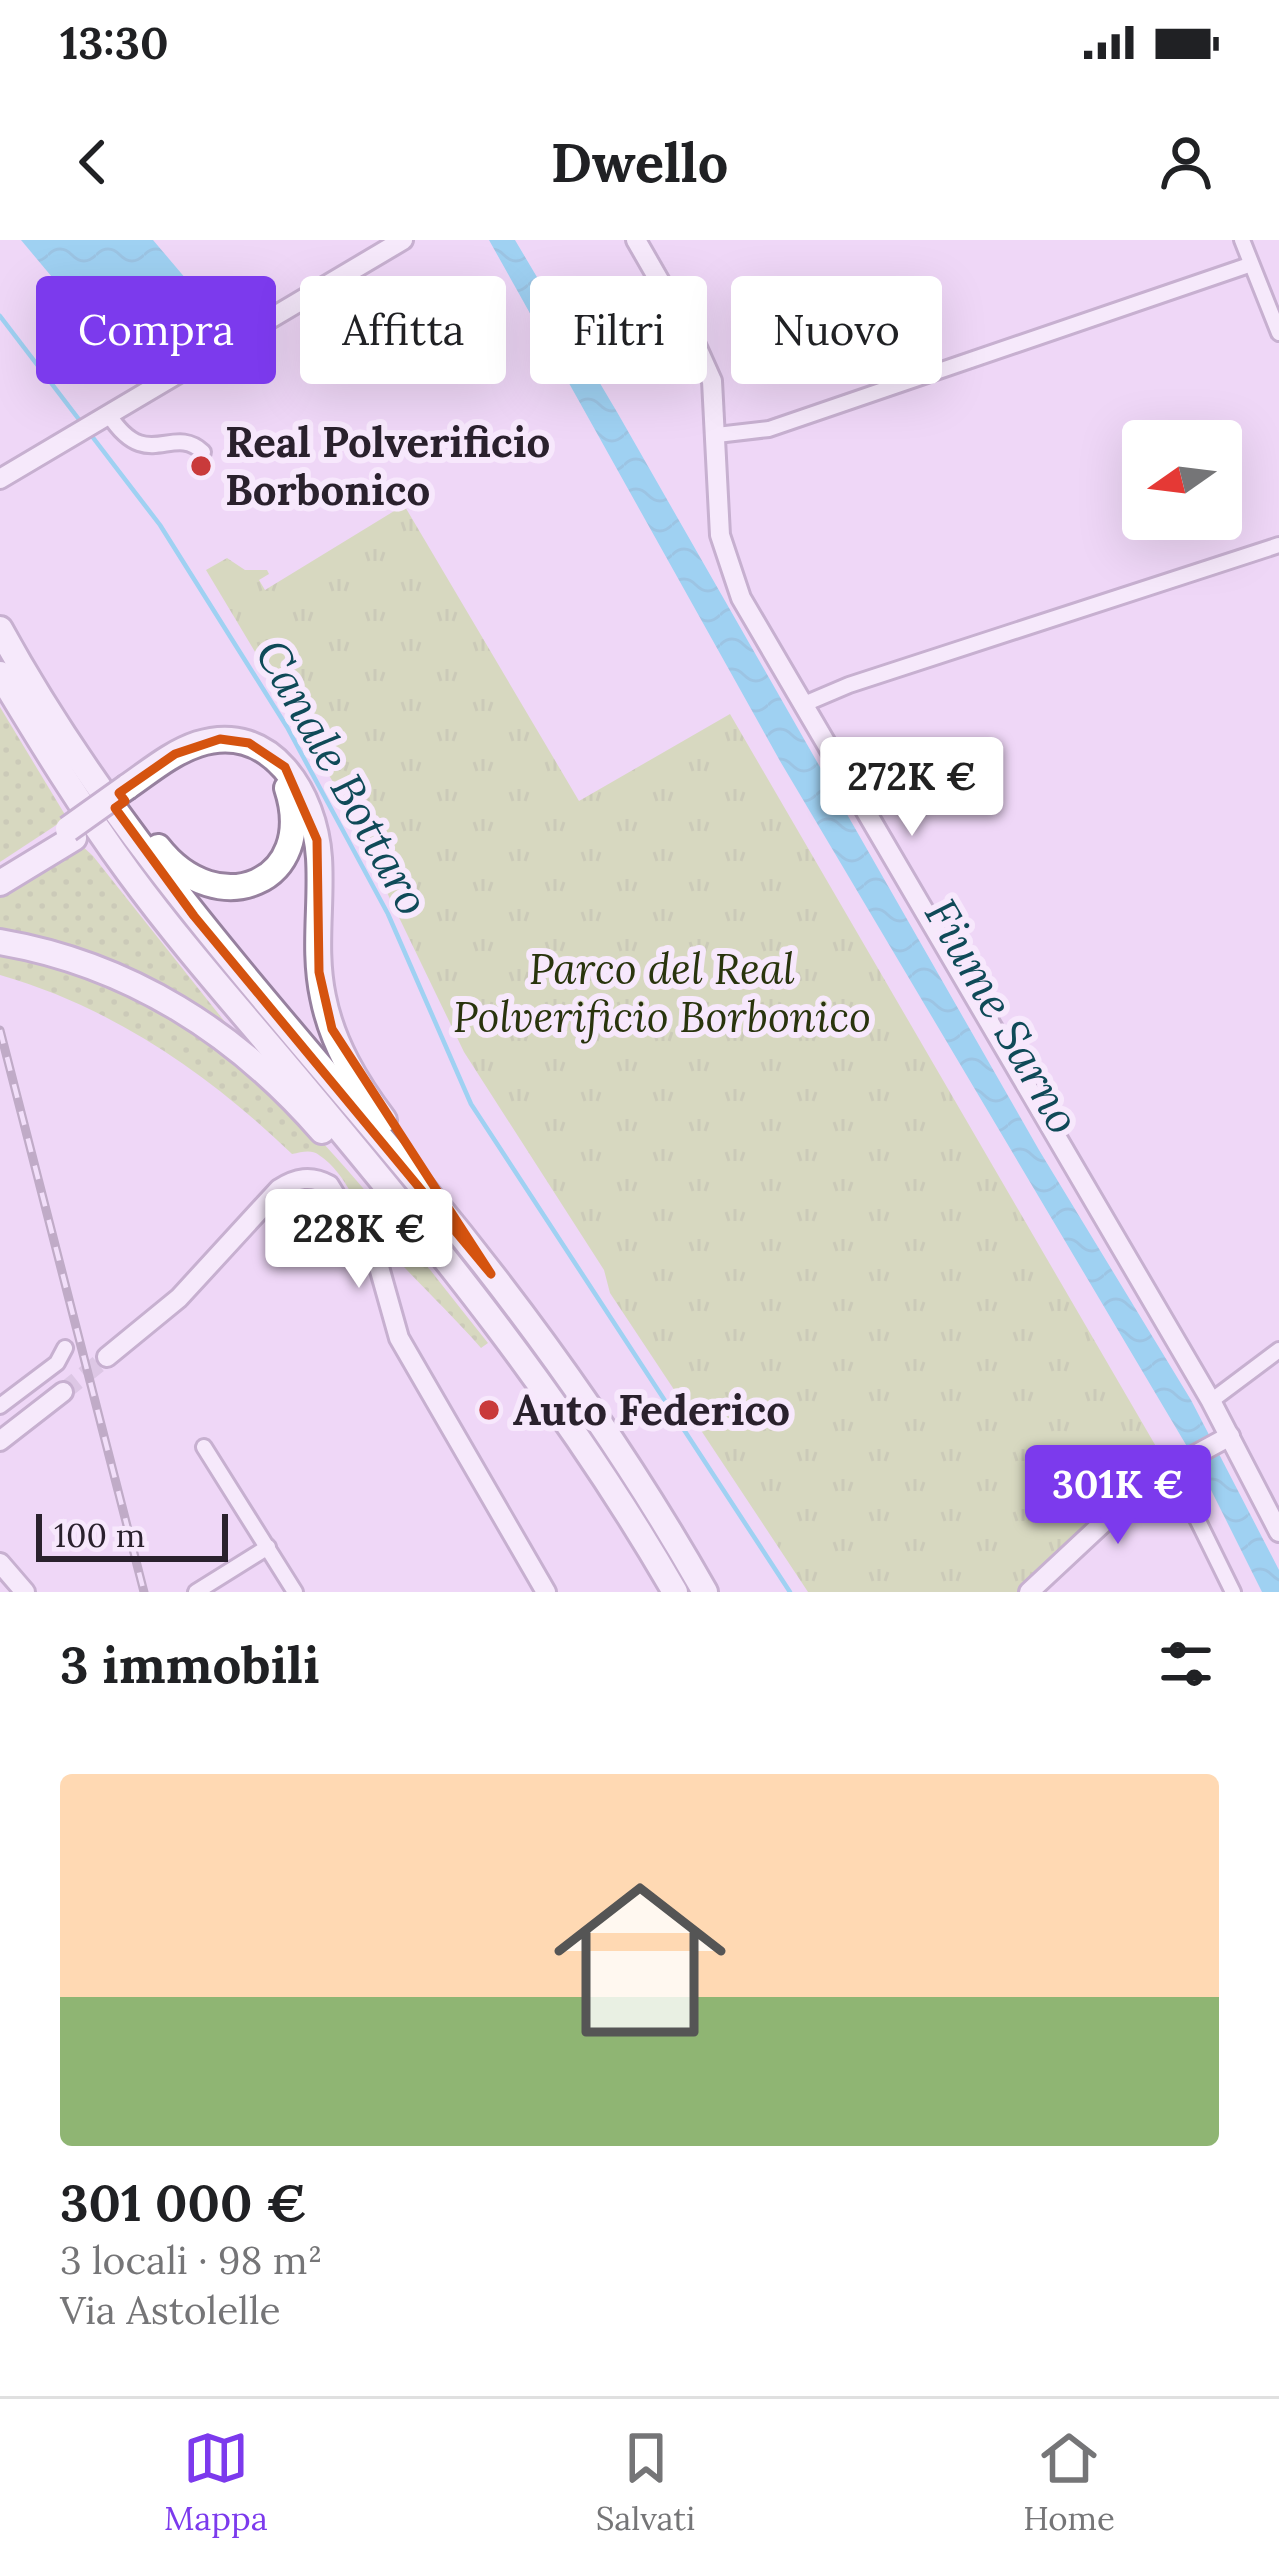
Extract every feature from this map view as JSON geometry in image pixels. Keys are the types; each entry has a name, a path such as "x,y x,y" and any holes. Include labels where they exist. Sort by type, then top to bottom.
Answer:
{"highway":[{"path":"0,610 101,767 182,872 197,883 236,887 270,872 290,843 294,826 288,789 279,774 265,762 231,748 182,761 130,791"},
{"path":"0,628 47,706 170,885 491,1274 616,1447 705,1592"},
{"path":"0,674 132,878 449,1262 571,1425 674,1592"},
{"path":"0,883 175,754 220,740 250,743 268,752 285,767 308,805 317,840 319,972 332,1029 370,1101 451,1203 491,1274"},
{"path":"0,872 71,833"},
{"path":"0,942 97,967 196,1017 308,1115 387,1203 449,1262"}],"street":[{"path":"0,479 403,240"},
{"path":"636,240 706,364 714,394 717,507 728,565 741,598 1211,1401 1226,1438 1279,1532"},
{"path":"1242,240 1279,333"},
{"path":"717,435 769,429 1249,265"},
{"path":"103,418 142,446 189,443 202,452"},
{"path":"802,705 849,685 1279,545"},
{"path":"107,1357 179,1298 279,1189 292,1180 307,1178 329,1185 379,1268 399,1338 545,1592"},
{"path":"0,1406 57,1363 65,1348"},
{"path":"1211,1401 1279,1350"},
{"path":"0,1441 63,1392"},
{"path":"1029,1592 1149,1480 1226,1438"},
{"path":"205,1447 295,1592"},
{"path":"1176,1466 1232,1592"},
{"path":"196,1592 268,1547"},
{"path":"0,1563 26,1592"}],"highlighted area":[{"path":"220,739 249,743 285,767 317,840 319,972 332,1029 491,1274 194,916 115,808 125,801 119,793 175,754"}],"green space":[{"name":"Parco del Real Polverificio Borbonico","path":"404,505 579,801 730,714 1161,1455 1018,1592 808,1592 610,1293 604,1270 464,1052 336,787 206,570 227,558 245,570 267,570 269,574 259,580 265,590"},
{"path":"0,707 67,818 0,862"},
{"path":"78,842 225,1022 219,1027 0,935 0,888"},
{"path":"0,949 115,982 169,1011 222,1048 320,1140 488,1343 481,1348 392,1253 329,1163 313,1152 292,1154 193,1071 120,1025 0,975"}],"water":[{"path":"21,240 153,240 184,276 51,276"},
{"name":"Fiume Sarno","path":"489,240 515,240 536,276 530,276 530,313"},
{"name":"Fiume Sarno","path":"569,384 600,384 617,412 1039,1150 1191,1400 1279,1570 1279,1592 1262,1592 1201,1470 780,761"}],"waterway":[{"name":"Canale Bottaro","path":"0,316 84,426"},
{"name":"Canale Bottaro","path":"91,435 160,525 287,727 388,914 471,1104 790,1592"}],"tunnel":[{"path":"63,1392 107,1357"}],"railway":[{"path":"0,1030 144,1592"}],"place":[{"name":"Real Polverificio Borbonico","path":"201,466"},
{"name":"Auto Federico","path":"489,1410"}]}
